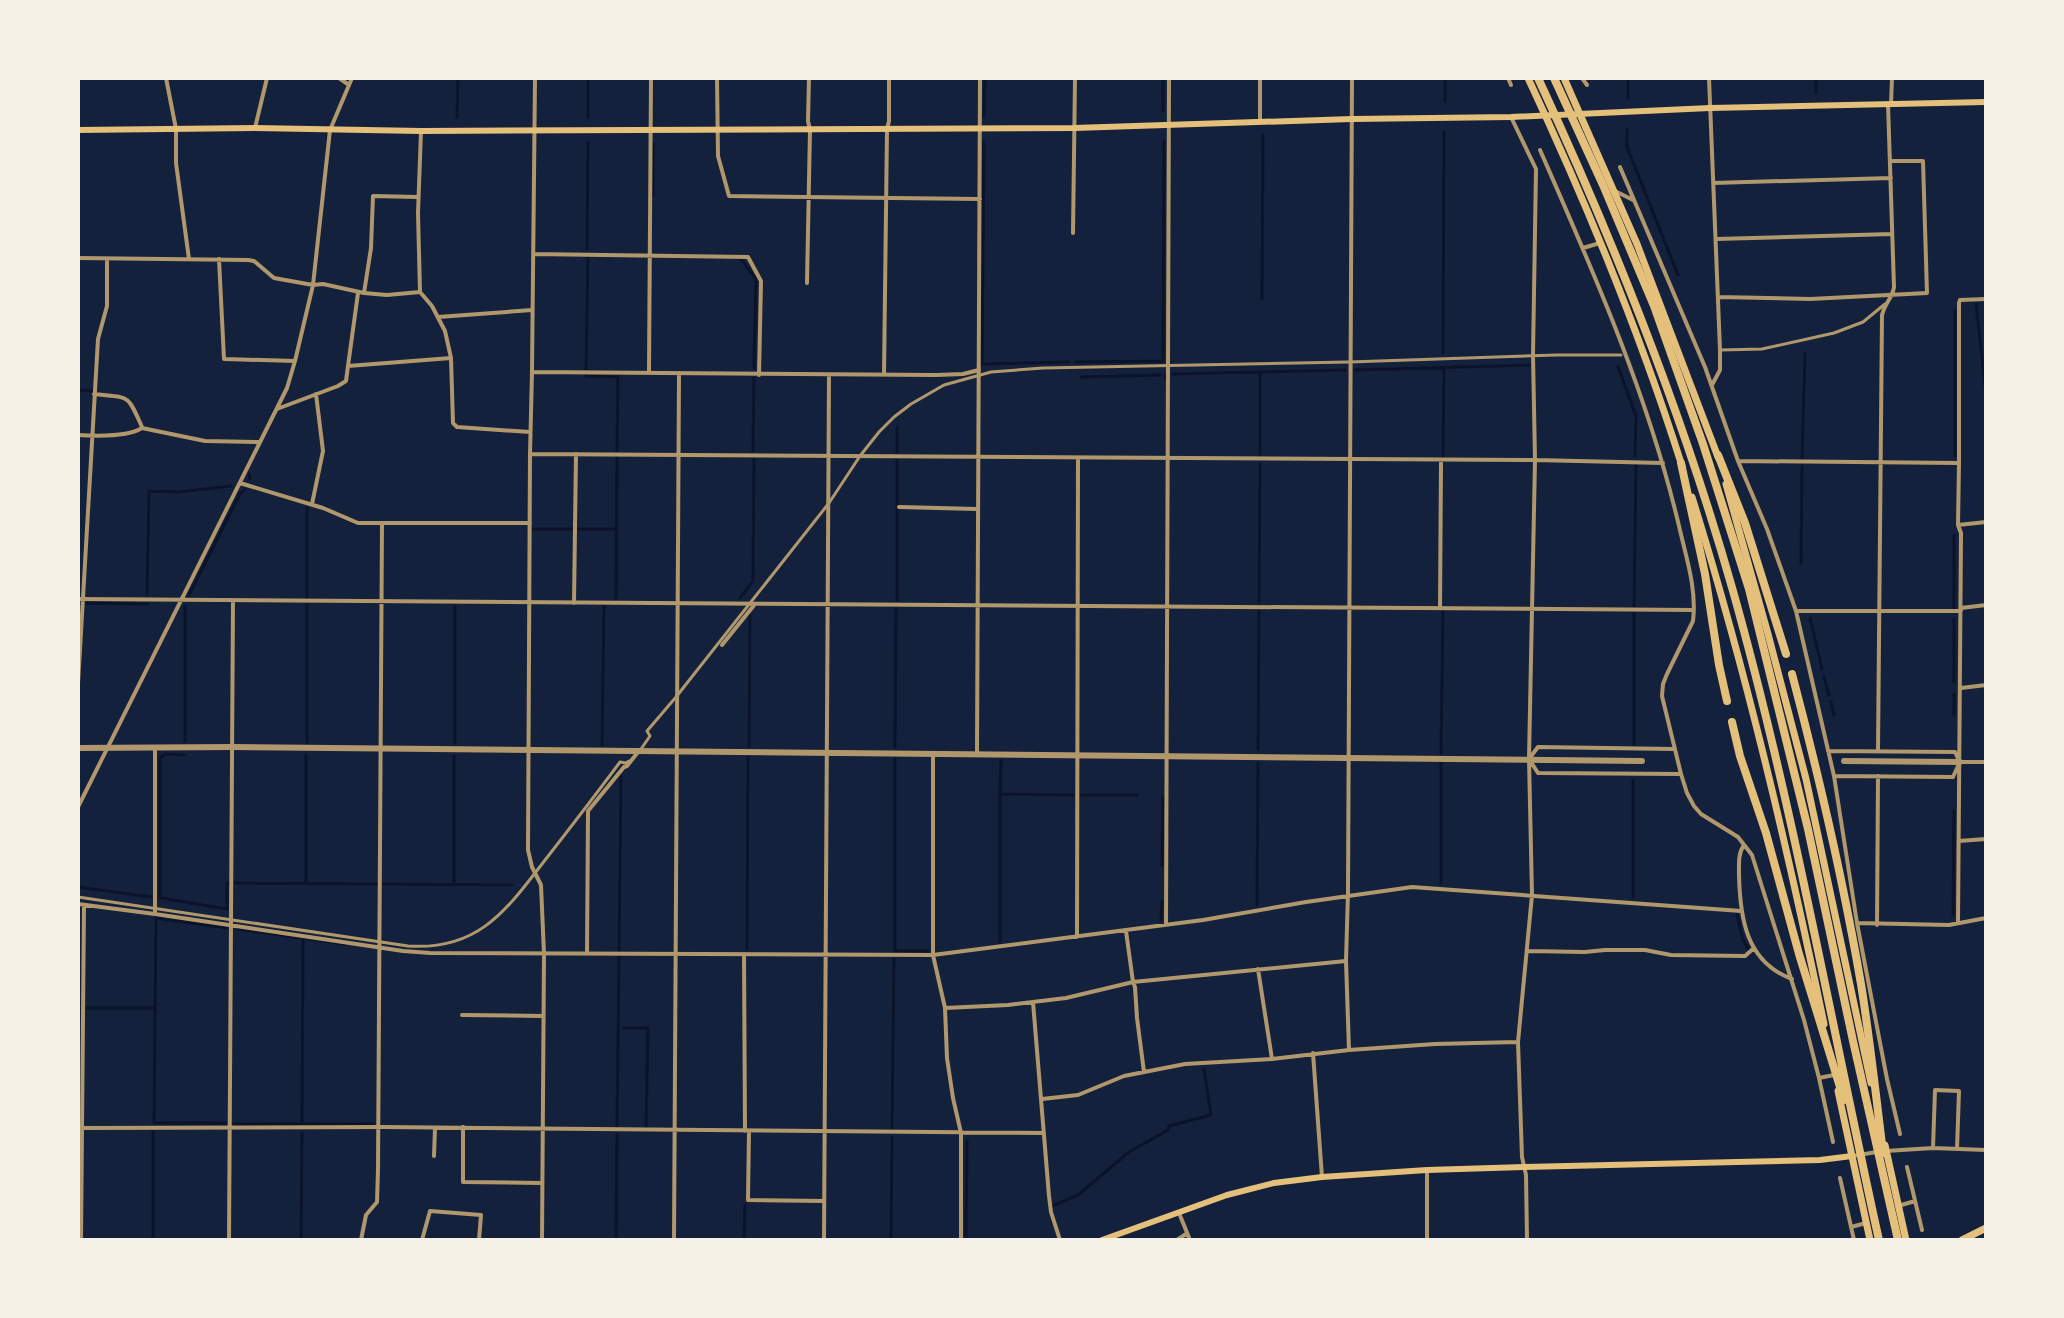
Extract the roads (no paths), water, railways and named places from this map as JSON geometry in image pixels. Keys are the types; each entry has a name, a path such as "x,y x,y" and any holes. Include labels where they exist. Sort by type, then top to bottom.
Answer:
{"highway":[{"path":"1538,78 1639,311 1683,433 1733,592 1792,831 1879,1240"},
{"path":"1554,78 1654,306 1703,444 1749,589 1808,829 1853,1041 1901,1240"},
{"path":"1718,455 1745,523 1786,654"},
{"path":"1681,463 1705,574 1715,647 1727,701"},
{"path":"1792,674 1822,796 1861,987 1884,1157 1901,1240"},
{"path":"1732,722 1744,771 1773,855 1799,954 1859,1147"}],"main road":[{"path":"1528,78 1633,323 1681,463 1727,615 1791,864 1870,1240"},
{"path":"1564,78 1615,191 1718,455 1806,779 1898,1206 1901,1240"},
{"path":"78,130 1074,128 1986,102"},
{"path":"1102,1240 1251,1188 1322,1177 1427,1170 1820,1160 1852,1156"},
{"path":"1962,1240 1986,1228"}],"street":[{"path":"166,78 176,129 176,163 189,259"},
{"path":"255,128 267,78"},
{"path":"339,78 349,85"},
{"path":"78,807 287,388 313,285 330,130 352,78"},
{"path":"535,78 528,850 541,885 544,954 542,1240"},
{"path":"649,372 651,78"},
{"path":"717,78 718,156 729,196 980,199"},
{"path":"807,283 809,78"},
{"path":"884,375 889,78"},
{"path":"977,754 980,78"},
{"path":"1073,233 1075,78"},
{"path":"1166,925 1169,78"},
{"path":"1260,78 1260,122"},
{"path":"1349,1050 1346,961 1352,460 1352,78"},
{"path":"1508,78 1511,85"},
{"path":"1582,78 1587,85"},
{"path":"1709,78 1720,350 1720,370 1712,385"},
{"path":"1720,350 1762,349 1834,333 1863,322 1893,295 1892,78"},
{"path":"1511,117 1536,169 1535,460 1529,759 1532,895 1518,1042 1527,1240"},
{"path":"420,292 421,131"},
{"path":"1540,150 1620,335 1663,463 1687,561 1694,597 1693,621 1663,684 1664,704 1681,774 1687,793 1701,814 1738,837 1752,855 1792,979 1833,1142"},
{"path":"1719,297 1810,299 1927,293 1923,161 1890,161"},
{"path":"1536,169 1547,167"},
{"path":"1620,167 1712,385 1796,611 1834,776 1857,923 1900,1134"},
{"path":"1713,183 1891,178"},
{"path":"1615,191 1635,201"},
{"path":"277,409 346,381 371,248 373,196 419,197"},
{"path":"1716,239 1892,234"},
{"path":"1583,248 1601,243"},
{"path":"533,254 748,257 761,281 759,375"},
{"path":"78,258 254,261 274,278 387,295 420,292 427,298 445,331 451,358 453,423 457,427 530,432"},
{"path":"78,684 80,600 94,394 98,339 107,306 107,259"},
{"path":"219,259 224,359 295,361"},
{"path":"1958,923 1961,609 1961,533 1958,525 1959,303 1960,300 1986,299"},
{"path":"1878,750 1882,320 1885,304"},
{"path":"438,317 532,310"},
{"path":"587,954 588,811 627,766 650,736 647,731 829,503 879,432 902,410 944,385 991,372 1029,369 1621,355"},
{"path":"348,366 451,358"},
{"path":"532,372 884,375 963,374 979,370"},
{"path":"674,1240 679,373"},
{"path":"824,1240 829,375"},
{"path":"94,394 125,398 131,402 142,428"},
{"path":"312,504 323,451 316,394"},
{"path":"78,435 136,432 142,428 205,441 260,442"},
{"path":"530,454 1663,463"},
{"path":"574,603 576,454"},
{"path":"1077,937 1078,458"},
{"path":"1440,608 1441,460"},
{"path":"1738,461 1959,463"},
{"path":"240,483 312,504 358,523 530,523"},
{"path":"899,507 978,509"},
{"path":"1958,525 1986,522"},
{"path":"361,1240 366,1215 377,1202 382,523"},
{"path":"80,600 1694,610"},
{"path":"229,1240 233,601"},
{"path":"722,645 755,604"},
{"path":"1796,611 1961,609 1986,605"},
{"path":"1960,688 1986,685"},
{"path":"155,747 155,911"},
{"path":"1529,759 1538,747 1675,749"},
{"path":"78,748 639,750 1642,761"},
{"path":"1828,751 1955,752 1960,762"},
{"path":"933,754 933,955 945,1008 947,1058 961,1133 961,1240"},
{"path":"380,944 424,947 453,942 486,927 511,904 620,762 626,763 632,759"},
{"path":"1529,759 1538,773 1681,774"},
{"path":"1844,761 1986,762"},
{"path":"1834,776 1953,777 1960,762"},
{"path":"1877,925 1878,776"},
{"path":"1959,841 1986,839"},
{"path":"1744,845 1740,850 1739,864 1741,911 1754,948 1769,967 1792,979"},
{"path":"78,897 430,953 544,954 933,955 1126,931 1412,887 1741,911"},
{"path":"81,1240 81,904 155,911"},
{"path":"1857,923 1949,925 1986,918"},
{"path":"1126,931 1144,1072"},
{"path":"1527,951 1645,950 1671,955 1745,956 1754,948"},
{"path":"744,954 748,1200 824,1201"},
{"path":"945,1008 1008,1005 1066,998 1133,982 1346,961"},
{"path":"1258,969 1272,1059"},
{"path":"1033,1002 1051,1212 1060,1240"},
{"path":"462,1015 543,1016"},
{"path":"1862,1039 1879,1035"},
{"path":"1042,1099 1078,1095 1124,1076 1185,1064 1469,1042 1518,1042"},
{"path":"1313,1053 1322,1177"},
{"path":"1819,1078 1834,1075"},
{"path":"1933,1148 1935,1090 1959,1091 1957,1149"},
{"path":"80,1128 463,1127 1043,1133"},
{"path":"463,1127 463,1182 541,1183"},
{"path":"434,1156 435,1128"},
{"path":"1852,1156 1933,1148 1986,1150"},
{"path":"1907,1167 1922,1230"},
{"path":"1427,1170 1427,1240"},
{"path":"1840,1178 1854,1240"},
{"path":"1898,1206 1915,1201"},
{"path":"422,1240 430,1211 481,1215 479,1240"},
{"path":"1179,1213 1190,1240"},
{"path":"1851,1227 1866,1223"},
{"path":"1177,1240 1186,1234"}],"waterway":[{"path":"457,117 458,78"},
{"path":"588,78 588,117"},
{"path":"984,116 985,78"},
{"path":"1163,78 1163,111"},
{"path":"1445,78 1445,101"},
{"path":"1628,78 1628,98"},
{"path":"1816,78 1816,92"},
{"path":"1627,129 1627,147 1678,275"},
{"path":"1443,353 1444,132"},
{"path":"1262,299 1263,135"},
{"path":"1075,362 1163,361 1164,141"},
{"path":"984,142 982,364 1069,362"},
{"path":"587,249 588,143"},
{"path":"653,143 653,196"},
{"path":"586,369 588,256"},
{"path":"740,258 756,279 754,368"},
{"path":"1976,304 1986,395"},
{"path":"1955,310 1955,456"},
{"path":"1802,458 1805,353"},
{"path":"1355,370 1531,365"},
{"path":"1618,367 1636,416 1635,456"},
{"path":"1443,456 1444,368"},
{"path":"1173,374 1345,370"},
{"path":"1260,372 1260,454"},
{"path":"1081,377 1160,375"},
{"path":"586,376 618,377 617,451"},
{"path":"753,451 754,378"},
{"path":"78,390 93,391"},
{"path":"897,427 897,452"},
{"path":"616,598 617,458"},
{"path":"740,598 753,581 754,458"},
{"path":"897,460 897,600"},
{"path":"1259,602 1260,464"},
{"path":"1634,606 1636,464"},
{"path":"1801,563 1802,466"},
{"path":"249,474 250,479"},
{"path":"147,594 149,491 178,492 231,486"},
{"path":"189,595 245,489"},
{"path":"307,507 307,598"},
{"path":"533,529 572,529"},
{"path":"578,529 617,529"},
{"path":"1954,535 1954,608"},
{"path":"86,603 148,604"},
{"path":"307,605 307,742"},
{"path":"185,606 185,741"},
{"path":"455,606 455,743"},
{"path":"602,745 604,606"},
{"path":"895,747 896,609"},
{"path":"1258,750 1259,611"},
{"path":"1441,753 1443,612"},
{"path":"1634,613 1634,745"},
{"path":"749,746 750,616"},
{"path":"1810,618 1822,669"},
{"path":"1954,619 1954,682"},
{"path":"1824,677 1829,695"},
{"path":"1954,694 1954,715"},
{"path":"1831,702 1834,715"},
{"path":"160,898 160,758 165,754 184,755"},
{"path":"306,755 306,883"},
{"path":"454,756 454,885"},
{"path":"747,949 748,757"},
{"path":"895,759 895,951 928,951"},
{"path":"1000,793 1001,761"},
{"path":"1257,905 1258,763"},
{"path":"1441,763 1441,883"},
{"path":"619,950 621,777"},
{"path":"1633,780 1633,897"},
{"path":"1000,942 1000,794 1073,795"},
{"path":"1081,795 1137,795"},
{"path":"1162,865 1163,797"},
{"path":"1953,915 1954,811"},
{"path":"161,898 227,909 229,883"},
{"path":"235,883 377,884"},
{"path":"383,884 512,885"},
{"path":"78,887 151,897"},
{"path":"1161,920 1162,901"},
{"path":"1737,914 1743,940 1750,952"},
{"path":"226,1123 154,1123 156,918 227,928"},
{"path":"238,929 345,944"},
{"path":"302,1124 303,939"},
{"path":"617,1127 619,957"},
{"path":"892,1128 894,959"},
{"path":"87,1008 155,1008"},
{"path":"624,1028 648,1028 646,1127"},
{"path":"1050,1207 1078,1195 1129,1152 1168,1130 1169,1126 1211,1115 1204,1069"},
{"path":"234,1124 373,1124"},
{"path":"153,1132 153,1240"},
{"path":"301,1240 302,1133"},
{"path":"616,1240 617,1134"},
{"path":"891,1240 892,1137"},
{"path":"966,1236 967,1141"},
{"path":"744,1240 745,1205"}]}
